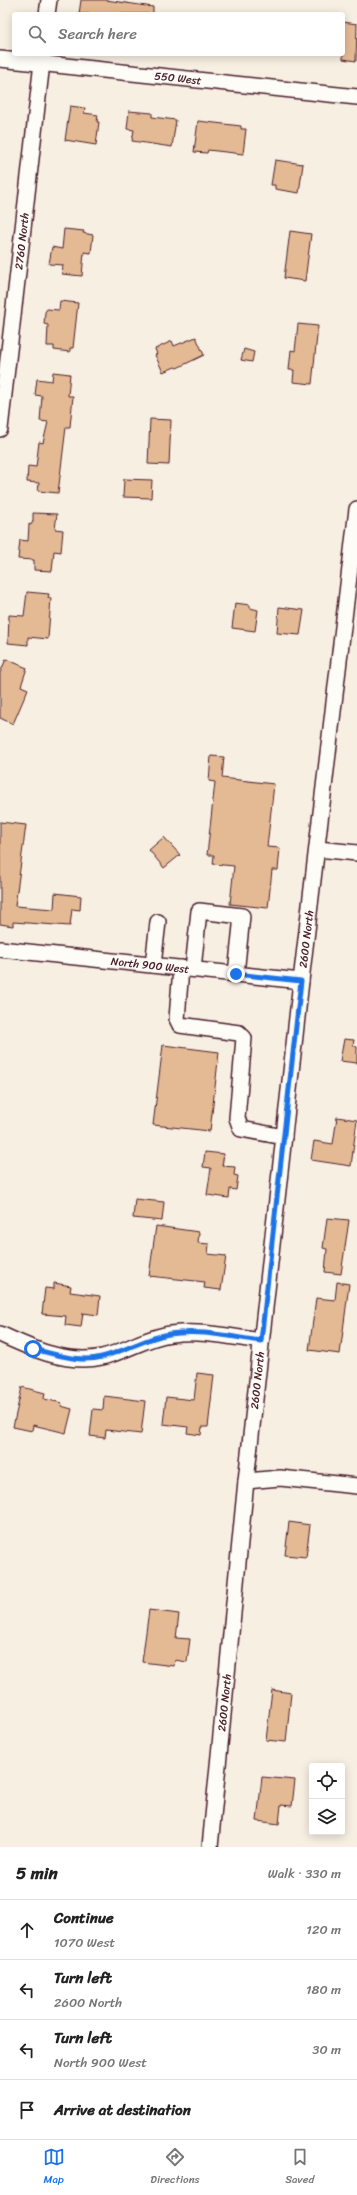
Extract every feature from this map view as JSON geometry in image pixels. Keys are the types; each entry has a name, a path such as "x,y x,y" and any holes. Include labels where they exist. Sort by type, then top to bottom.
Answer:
{"street":[{"path":"47,12 49,0"},
{"name":"550 West","path":"0,59 42,59 357,97"},
{"name":"2760 North","path":"0,429 42,59"},
{"name":"2600 North","path":"210,1847 261,1341 301,981 318,849 357,509"},
{"path":"318,849 357,854"},
{"path":"236,974 242,916 199,911 177,1019 180,1025 239,1034 244,1038 237,1118 241,1129 284,1137"},
{"path":"153,965 158,922"},
{"name":"North 900 West","path":"0,949 301,981"},
{"path":"0,1334 33,1349 73,1358 101,1357 143,1341 169,1334 197,1332 261,1341"},
{"path":"246,1481 280,1478 357,1486"}],"building":[{"path":"81,0 106,0 153,7 153,12 79,12"},
{"path":"345,22 357,24 356,61 343,59 343,56 345,56"},
{"path":"70,106 85,108 84,113 98,115 97,122 99,122 96,145 65,140"},
{"path":"129,111 152,113 152,117 176,120 172,147 132,141 134,130 127,129"},
{"path":"198,121 241,126 241,129 246,129 243,154 208,150 207,153 194,152"},
{"path":"275,160 303,164 299,193 275,189 275,185 271,185"},
{"path":"64,229 84,231 83,233 93,235 91,253 84,252 82,276 62,274 63,265 49,264 52,247 62,249"},
{"path":"290,231 311,234 305,281 284,278"},
{"path":"60,301 78,303 73,348 70,348 70,352 54,350 54,346 47,346 48,325 44,324 45,312 47,309 59,310"},
{"path":"298,324 318,326 312,384 293,382 294,370 289,370 291,350 295,351"},
{"path":"196,337 204,355 177,368 175,367 163,372 155,355 157,354 155,349 172,341 174,346"},
{"path":"244,349 254,352 252,362 241,360"},
{"path":"53,372 70,374 68,396 73,396 70,427 66,427 58,493 38,491 39,483 27,482 28,466 36,467 39,442 43,443 48,422 40,421 42,396 35,395 37,379 52,381"},
{"path":"150,419 171,420 169,465 148,464"},
{"path":"124,479 152,480 151,498 123,497"},
{"path":"33,513 57,514 55,529 63,530 61,552 54,551 52,571 34,570 34,560 18,559 20,540 28,541 29,524 31,525 33,521"},
{"path":"27,592 49,594 48,598 51,598 48,639 28,637 28,645 8,643 9,615 24,616"},
{"path":"235,603 250,605 250,608 258,610 255,631 232,628"},
{"path":"279,607 304,610 300,635 277,633"},
{"path":"6,659 27,668 21,686 28,689 13,724 0,718 0,673"},
{"path":"211,756 224,757 222,778 274,784 267,847 280,848 278,870 272,870 268,908 230,904 234,866 213,864 214,855 207,855 215,782 209,781"},
{"path":"0,822 26,825 15,906 54,909 55,893 81,896 80,910 72,909 70,926 13,922 13,926 0,924"},
{"path":"164,837 180,855 164,868 149,850"},
{"path":"344,1039 354,1040 353,1046 357,1047 357,1063 340,1061"},
{"path":"163,1045 219,1052 210,1131 153,1125"},
{"path":"337,1117 357,1120 351,1166 311,1160 314,1141 333,1144"},
{"path":"205,1152 224,1154 222,1166 235,1167 234,1175 238,1176 236,1190 230,1189 229,1198 207,1195 211,1168 203,1167"},
{"path":"135,1199 164,1202 162,1221 133,1218"},
{"path":"327,1218 349,1220 341,1274 325,1272 327,1249 323,1248"},
{"path":"156,1226 199,1232 198,1243 209,1244 208,1254 226,1256 221,1290 204,1288 205,1282 149,1276"},
{"path":"337,1282 349,1284 340,1354 309,1350 316,1298 335,1300"},
{"path":"54,1283 71,1286 70,1292 100,1296 98,1315 83,1313 81,1327 65,1325 66,1316 42,1314 45,1288 54,1289"},
{"path":"197,1373 214,1375 208,1427 202,1427 201,1435 187,1433 188,1427 163,1424 166,1397 194,1400"},
{"path":"22,1387 45,1393 44,1399 62,1403 61,1406 72,1409 66,1433 33,1425 32,1431 13,1427"},
{"path":"104,1396 145,1401 141,1434 106,1430 105,1438 90,1436 93,1409 103,1410"},
{"path":"289,1522 310,1525 306,1557 285,1555"},
{"path":"149,1610 179,1614 176,1638 190,1639 187,1662 175,1660 174,1666 142,1662"},
{"path":"272,1690 291,1693 286,1742 266,1740"},
{"path":"262,1777 295,1780 292,1806 281,1805 279,1824 257,1821"}],"route":[{"path":"33,1349 73,1358 101,1357 143,1341 169,1334 197,1332 261,1341 301,981 236,974"}]}
